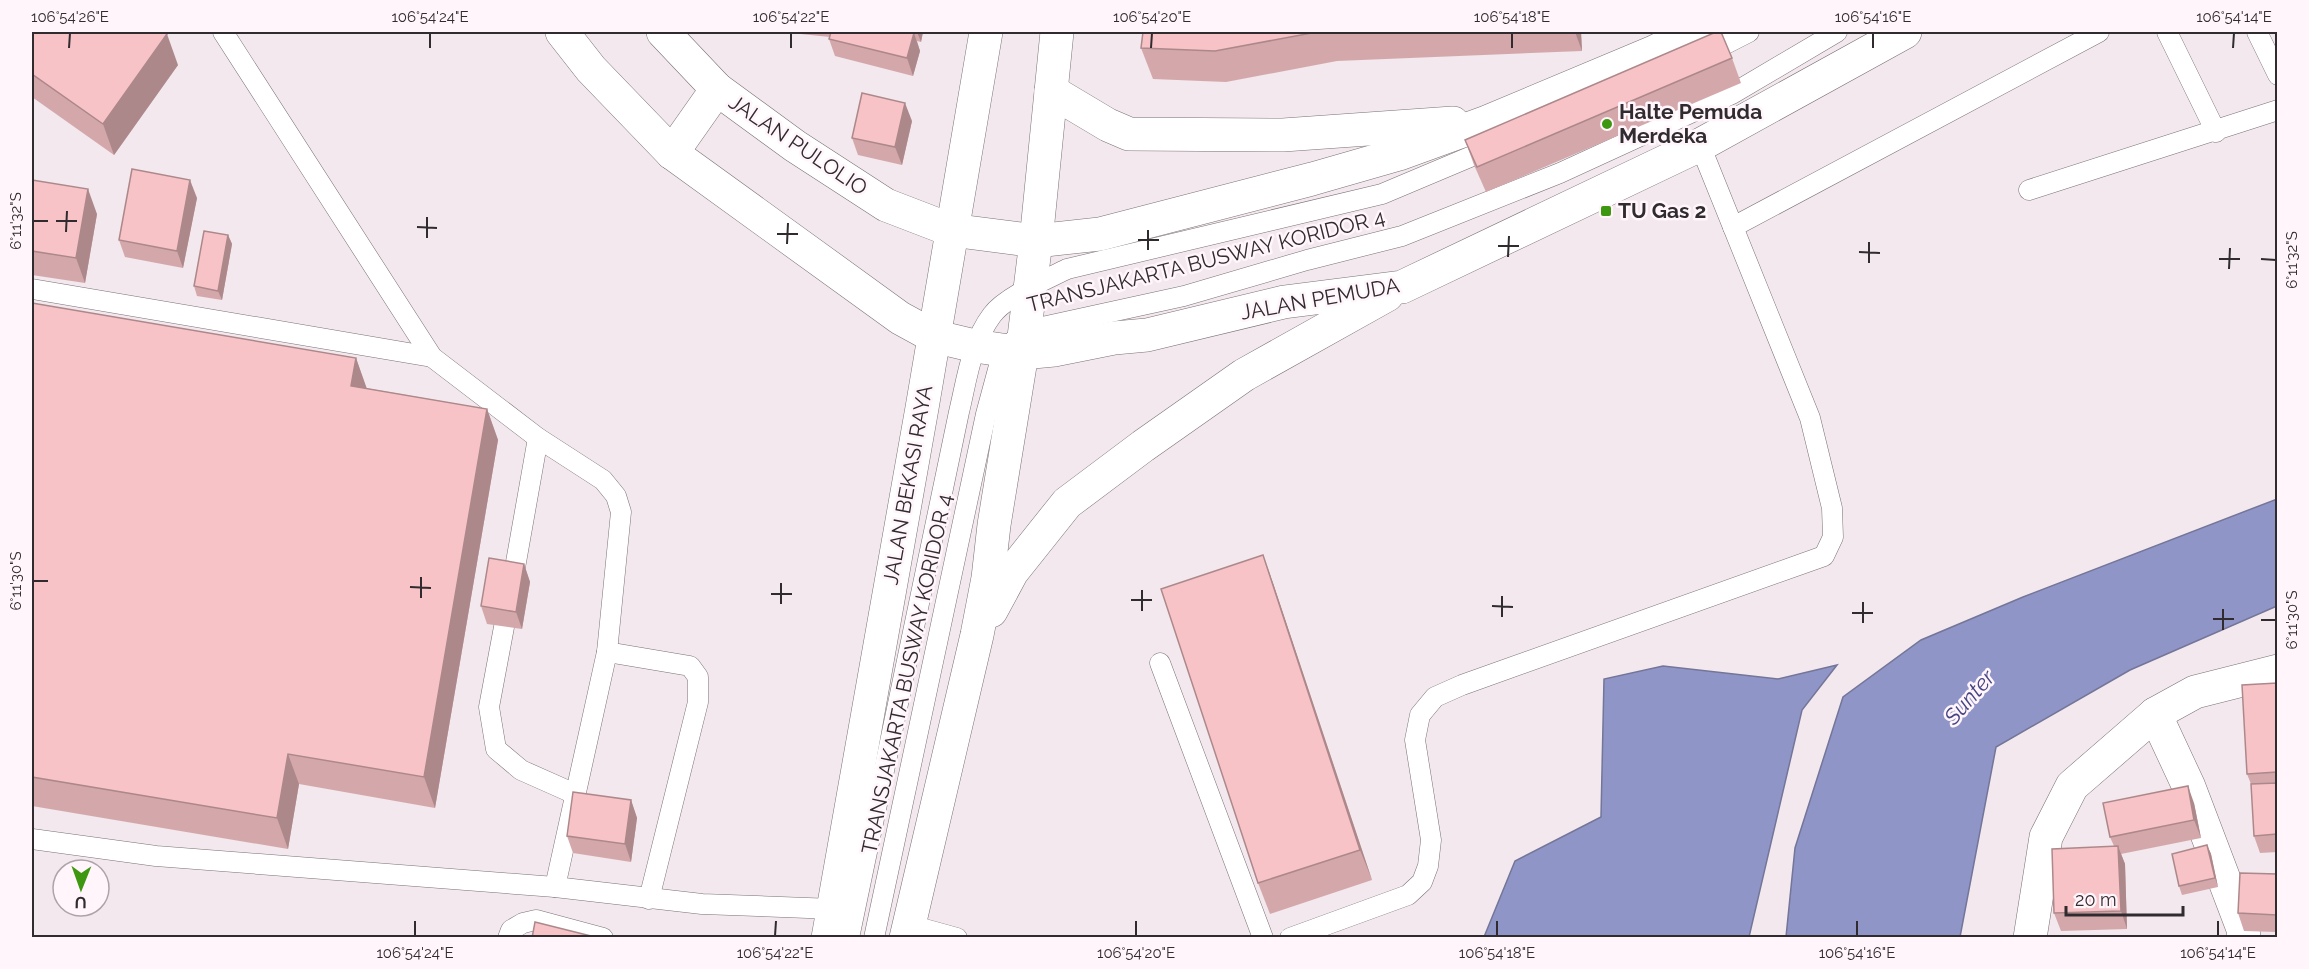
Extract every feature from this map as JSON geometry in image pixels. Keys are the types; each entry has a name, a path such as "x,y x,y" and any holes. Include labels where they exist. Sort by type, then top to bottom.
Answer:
{"main road":[{"path":"562,32 591,69 672,153 900,318 933,336"},
{"name":"JALAN PULOLIO","path":"663,32 717,89 795,146 886,205 951,230"},
{"name":"JALAN BEKASI RAYA","path":"837,928 933,336 986,32"},
{"path":"908,931 977,635 988,578 994,525 1006,345 1030,286 1057,32"},
{"path":"951,230 1036,241 1100,234 1399,154 1501,130 1694,32"},
{"name":"JALAN PEMUDA","path":"933,336 1054,350 1114,338 1147,335 1284,302 1402,287 1700,145 1905,32"},
{"path":"672,153 717,89"},
{"path":"1051,91 1108,125 1129,134 1283,135 1434,124 1501,130"},
{"path":"977,635 1012,572 1066,503 1244,375 1402,287"},
{"path":"2030,938 2046,837 2072,786 2155,714 2195,692 2277,671"},
{"path":"2155,714 2189,787 2244,938"}],"lane":[{"path":"223,32 432,357 538,438 603,480 616,495 621,512 607,652 555,887"},
{"path":"1683,64 1749,32"},
{"name":"TRANSJAKARTA BUSWAY KORIDOR 4","path":"1006,345 1307,260 1402,236 1560,173 1732,94 1838,32"},
{"path":"1734,227 2099,32"},
{"path":"2167,32 2216,132"},
{"path":"2257,32 2277,75"},
{"path":"2029,190 2216,132 2277,110"},
{"name":"TRANSJAKARTA BUSWAY KORIDOR 4","path":"874,938 986,414 1006,345 993,313 1030,286 1067,269 1382,194 1501,130"},
{"path":"1290,938 1408,895 1422,882 1428,866 1431,840 1415,740 1420,714 1435,697 1462,685 1824,556 1833,537 1832,508 1810,418 1700,145"},
{"path":"32,289 432,357"},
{"name":"TRANSJAKARTA BUSWAY KORIDOR 4","path":"837,928 1006,345"},
{"path":"513,579 538,438"},
{"path":"504,627 489,707 496,749 521,770 575,794"},
{"path":"607,652 690,666 698,677 698,702 649,899"},
{"path":"1161,663 1263,938"},
{"path":"32,838 156,856 555,887 702,904 837,928"},
{"path":"508,938 511,930 523,923 536,920 603,938"},
{"path":"908,931 957,938"}],"water":[{"name":"Sunter","path":"2277,499 2277,606 2130,670 1996,747 1960,937 1786,937 1795,848 1843,697 1921,640 2023,597"},
{"path":"1837,665 1802,710 1749,937 1484,937 1515,861 1601,817 1604,679 1663,666 1778,679"}],"building":[{"path":"32,32 163,32 167,34 103,124 32,74"},
{"path":"831,32 914,33 907,58 829,39"},
{"path":"1143,32 1317,32 1215,51 1141,48"},
{"path":"1716,32 1721,32 1732,58 1477,167 1465,140"},
{"path":"862,93 905,103 895,147 852,138"},
{"path":"132,169 190,180 177,251 119,240"},
{"path":"32,180 88,189 76,258 32,251"},
{"path":"204,231 228,235 218,291 194,286"},
{"path":"32,303 356,358 351,386 487,409 424,777 288,754 277,818 32,777"},
{"path":"1263,555 1360,850 1258,883 1161,589"},
{"path":"489,558 524,564 516,612 481,606"},
{"path":"2277,683 2277,772 2247,774 2242,685"},
{"path":"2277,783 2277,834 2254,836 2251,784"},
{"path":"2188,786 2194,820 2110,837 2103,803"},
{"path":"573,792 631,800 625,844 567,836"},
{"path":"2207,845 2215,878 2179,886 2172,854"},
{"path":"2118,846 2121,911 2054,913 2052,849"},
{"path":"2240,873 2277,874 2277,915 2238,913"},
{"path":"535,922 599,938 532,938"}],"place":[{"name":"Halte Pemuda Merdeka","path":"1607,124"},
{"name":"TU Gas 2","path":"1606,211"}]}
